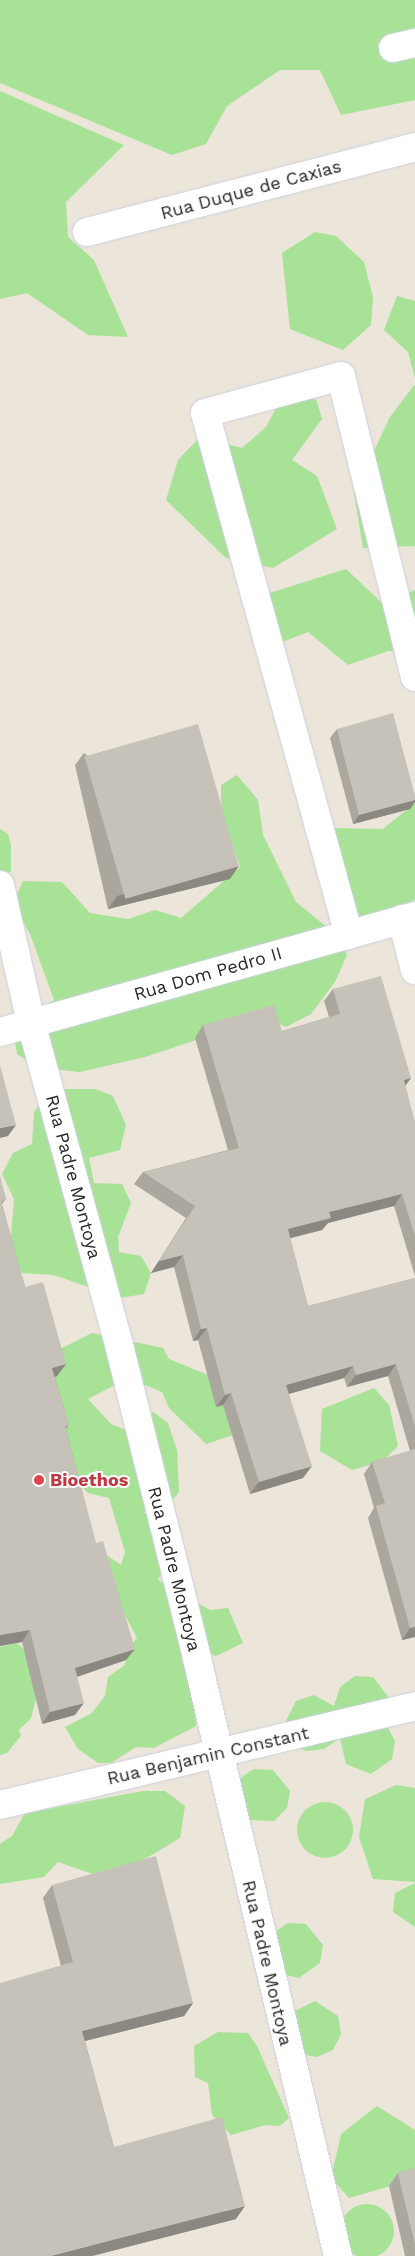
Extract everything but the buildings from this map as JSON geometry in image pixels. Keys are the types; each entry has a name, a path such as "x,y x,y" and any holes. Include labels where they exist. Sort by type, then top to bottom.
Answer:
{"street":[{"name":"Rua Duque de Caxias","path":"87,232 415,147"},
{"path":"349,935 205,412 341,376 415,677"},
{"name":"Rua Padre Montoya","path":"0,885 31,1024 119,1345 220,1753 338,2256"},
{"path":"408,917 415,970"},
{"name":"Rua Dom Pedro II","path":"0,1032 408,917"},
{"name":"Rua Benjamin Constant","path":"0,1805 415,1706"}],"green space":[{"path":"0,0 415,0 415,100 341,115 320,70 280,70 227,106 206,144 172,155 0,83"},
{"path":"0,91 124,145 66,202 68,237 94,260 128,337 88,335 27,293 0,299"},
{"path":"315,232 336,236 364,262 373,297 371,325 343,350 290,329 282,253"},
{"path":"397,296 415,301 415,378 408,352 384,330"},
{"path":"415,384 415,546 363,548 354,493 390,417"},
{"path":"282,397 316,399 322,419 292,460 317,476 337,529 273,568 226,558 166,500 178,460 200,437 242,448 266,427"},
{"path":"346,569 382,603 415,590 415,652 388,651 348,665 308,632 280,643 263,595"},
{"path":"237,775 258,800 263,835 296,902 339,937 347,955 335,982 311,1014 286,1027 265,1017 145,1057 80,1072 39,1068 17,1054 13,1028 54,1000 30,934 13,904 23,881 62,882 90,913 128,919 155,910 181,918 240,867 221,811 221,785"},
{"path":"415,803 415,899 386,923 342,918 329,828 383,829"},
{"path":"0,829 8,834 11,845 11,871 0,882"},
{"path":"52,1089 95,1089 113,1096 126,1125 120,1150 89,1158 94,1183 122,1184 131,1203 118,1237 119,1252 141,1256 151,1273 144,1294 120,1298 54,1275 22,1273 10,1248 14,1199 2,1174 13,1153 32,1144 34,1112"},
{"path":"92,1333 163,1348 169,1359 208,1375 230,1395 236,1434 206,1444 169,1408 162,1392 148,1386 119,1383 88,1399 111,1424 126,1430 153,1412 168,1423 177,1450 179,1492 164,1510 141,1512 150,1514 165,1568 158,1580 210,1610 228,1608 243,1643 216,1656 203,1652 195,1686 196,1726 154,1748 136,1747 111,1763 98,1763 78,1749 65,1727 92,1713 105,1696 108,1677 125,1665 129,1647 137,1638 118,1602 105,1554 121,1565 125,1552 109,1498 88,1493 66,1471 48,1393 56,1351"},
{"path":"374,1388 389,1405 398,1446 383,1461 352,1470 320,1451 322,1409"},
{"path":"17,1643 27,1652 36,1699 31,1718 19,1730 21,1736 7,1753 0,1755 0,1647"},
{"path":"355,1676 373,1677 390,1699 386,1724 395,1741 392,1759 371,1774 346,1764 340,1738 324,1749 306,1751 298,1747 284,1725 296,1701 314,1695 334,1706 340,1687"},
{"path":"254,1769 273,1770 290,1791 287,1808 274,1821 248,1820 239,1779"},
{"path":"396,1785 415,1788 415,1882 373,1879 359,1837 365,1799"},
{"path":"143,1791 165,1791 185,1806 180,1838 110,1880 58,1862 44,1877 0,1884 0,1844 12,1836 25,1813"},
{"path":"325,1802 336,1804 345,1810 351,1819 353,1830 351,1841 345,1850 336,1856 325,1858 314,1856 305,1850 299,1841 297,1830 299,1819 305,1810 314,1804"},
{"path":"415,1883 415,1927 393,1912 395,1893"},
{"path":"288,1923 306,1924 323,1945 320,1963 299,1978 281,1974 273,1933"},
{"path":"315,2001 338,2016 341,2034 333,2050 317,2057 299,2054 291,2013"},
{"path":"218,2032 248,2033 257,2046 289,2118 280,2126 265,2125 231,2135 212,2115 208,2083 195,2077 194,2046"},
{"path":"377,2106 415,2130 415,2179 349,2198 331,2178 341,2134"},
{"path":"367,2204 377,2206 386,2212 392,2221 394,2231 392,2241 386,2250 377,2256 367,2258 357,2256 348,2250 342,2241 340,2231 342,2221 348,2212 357,2206"}],"place":[{"name":"Bioethos","path":"39,1480"}]}
